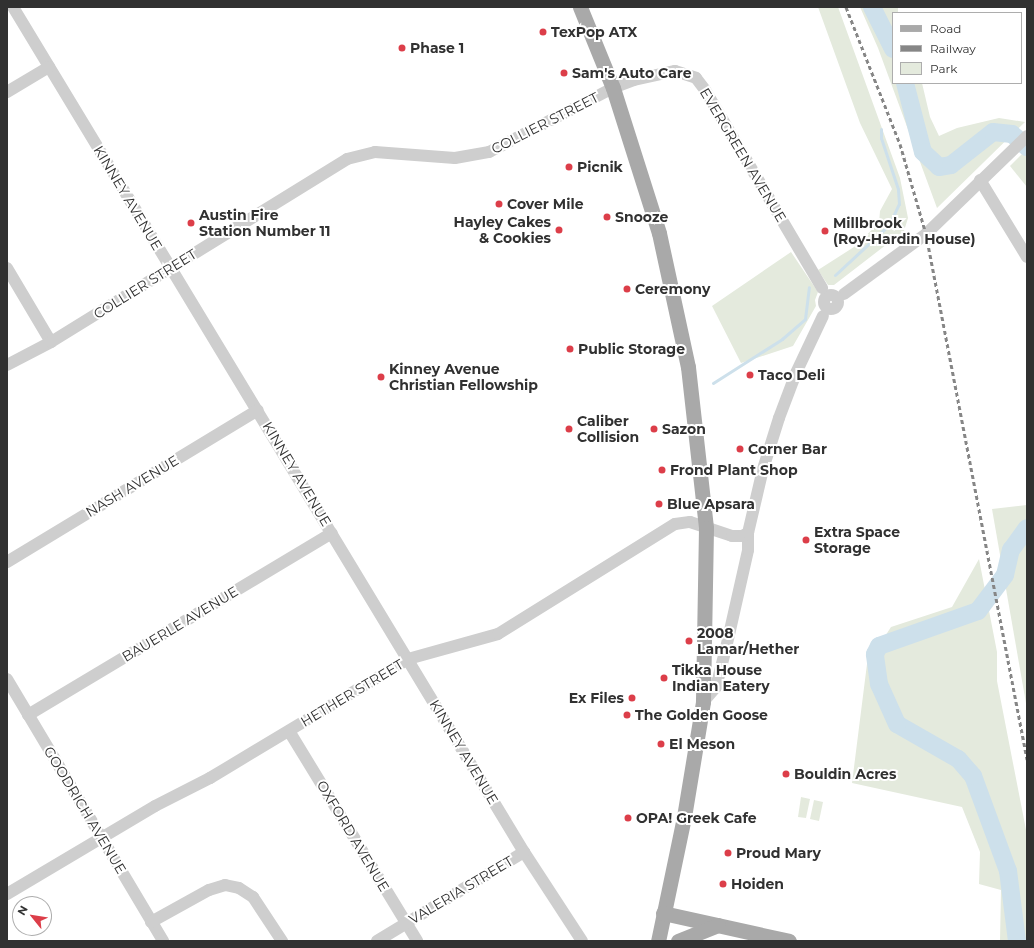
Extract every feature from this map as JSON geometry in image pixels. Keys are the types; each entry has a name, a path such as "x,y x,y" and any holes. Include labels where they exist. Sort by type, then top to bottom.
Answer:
{"main road":[{"path":"580,7 613,88 659,233 688,366 706,528 701,688 703,702 684,817 658,941"},
{"path":"663,913 789,941"},
{"path":"678,941 718,925"}],"street":[{"name":"KINNEY AVENUE","path":"13,7 524,852 582,941"},
{"path":"7,92 49,67"},
{"name":"EVERGREEN AVENUE","path":"613,88 634,80 675,71 696,78 705,90 830,300"},
{"name":"COLLIER STREET","path":"7,365 51,342 171,269 347,158 375,152 455,158 489,152 613,88"},
{"path":"703,702 716,687 748,550 748,533 763,469 779,418 796,373 830,300 926,234 1016,145 1027,136"},
{"path":"980,180 1027,257"},
{"path":"7,268 51,342"},
{"name":"NASH AVENUE","path":"7,562 258,410"},
{"name":"HETHER STREET","path":"7,894 289,732 408,659 498,634 675,524 690,522 732,536 742,536 748,533"},
{"name":"BAUERLE AVENUE","path":"28,715 332,533"},
{"name":"GOODRICH AVENUE","path":"7,679 163,941"},
{"name":"OXFORD AVENUE","path":"289,732 417,941"},
{"name":"VALERIA STREET","path":"377,941 524,852"},
{"path":"151,922 209,890 225,885 239,888 253,897 282,941"}],"green space":[{"path":"818,7 838,7 900,178 908,218 904,231 834,285 828,285 818,270 854,247 879,223 880,211 892,189 860,123"},
{"path":"860,7 898,7 898,12 892,12 892,84 922,84 930,117 939,136 957,128 999,118 1025,122 937,208 878,48"},
{"path":"1027,149 1027,187 1010,166"},
{"path":"791,252 818,292 815,300 816,306 793,346 741,363 712,306"},
{"path":"1027,505 1027,709 992,509"},
{"path":"979,559 997,652 997,681 1027,835 1027,941 1000,941 1001,890 979,884 980,852 962,807 852,783 867,664 891,627 952,607"},
{"path":"801,797 810,799 806,818 798,817"},
{"path":"814,800 823,802 819,821 810,819"}],"waterway":[{"path":"872,7 892,47"},
{"path":"905,84 923,152 939,167 951,165 993,132 1012,134 1027,147"},
{"path":"906,118 912,116"},
{"path":"835,275 889,225 899,204 898,189 881,138 881,129"},
{"path":"713,383 782,339 805,319 809,287"},
{"path":"1017,941 1008,871 973,776 958,759 897,724 879,684 875,654 879,646 978,611 1005,575 1011,550 1027,528"}],"railway":[{"path":"846,7 900,144 926,234 1027,759"}],"place":[{"name":"TexPop ATX","path":"543,32"},
{"name":"Phase 1","path":"402,48"},
{"name":"Sam's Auto Care","path":"564,73"},
{"name":"Picnik","path":"569,167"},
{"name":"Cover Mile","path":"499,204"},
{"name":"Snooze","path":"607,217"},
{"name":"Austin Fire Station Number 11","path":"191,223"},
{"name":"Hayley Cakes & Cookies","path":"559,230"},
{"name":"Millbrook (Roy-Hardin House)","path":"825,231"},
{"name":"Ceremony","path":"627,289"},
{"name":"Public Storage","path":"570,349"},
{"name":"Taco Deli","path":"750,375"},
{"name":"Kinney Avenue Christian Fellowship","path":"381,377"},
{"name":"Caliber Collision","path":"569,429"},
{"name":"Sazon","path":"654,429"},
{"name":"Corner Bar","path":"740,449"},
{"name":"Frond Plant Shop","path":"662,470"},
{"name":"Blue Apsara","path":"659,504"},
{"name":"Extra Space Storage","path":"806,540"},
{"name":"2008 Lamar/Hether","path":"689,641"},
{"name":"Tikka House Indian Eatery","path":"664,678"},
{"name":"Ex Files","path":"632,698"},
{"name":"The Golden Goose","path":"627,715"},
{"name":"El Meson","path":"661,744"},
{"name":"Bouldin Acres","path":"786,774"},
{"name":"OPA! Greek Cafe","path":"628,818"},
{"name":"Proud Mary","path":"728,853"},
{"name":"Hoiden","path":"723,884"}]}
